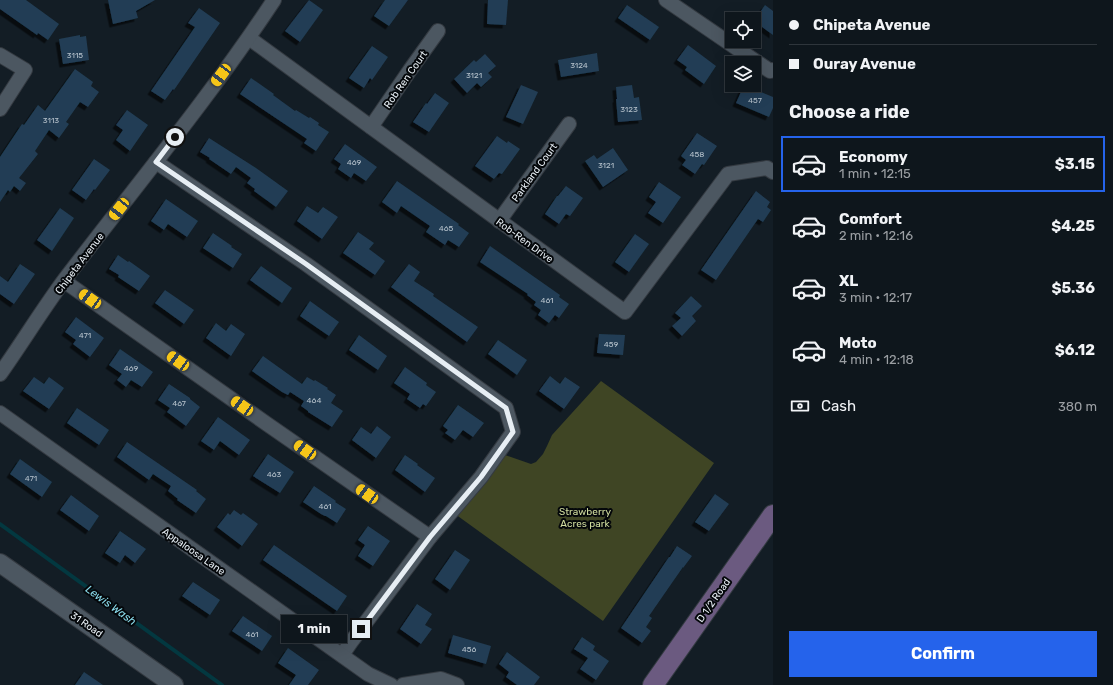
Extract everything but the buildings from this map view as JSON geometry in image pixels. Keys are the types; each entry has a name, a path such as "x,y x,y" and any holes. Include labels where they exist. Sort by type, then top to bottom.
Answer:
{"main road":[{"name":"D 1/2 Road","path":"653,685 773,514"}],"street":[{"name":"Chipeta Avenue","path":"0,374 64,281 249,38 274,0"},
{"path":"666,0 770,71 773,70"},
{"name":"Rob Ren Court","path":"371,127 438,31"},
{"name":"Rob-Ren Drive","path":"249,38 625,312 728,174 767,168 773,172"},
{"path":"0,55 25,70 0,109"},
{"name":"Parkland Court","path":"499,220 569,124"},
{"path":"156,162 306,264 506,408 513,432 481,477 430,537 342,656"},
{"path":"64,281 430,537"},
{"name":"Appaloosa Lane","path":"0,413 342,656 368,674 391,685"},
{"name":"31 Road","path":"0,563 174,685"},
{"path":"403,685 441,679 457,685"}],"green space":[{"name":"Strawberry Acres park","path":"601,381 714,463 603,621 455,514 505,455 531,464 536,462 543,454 552,435"}],"waterway":[{"name":"Lewis Wash","path":"0,524 222,685"}],"route":[{"path":"175,137 156,162 306,264 506,408 513,432 481,477 430,537 361,629"}]}
